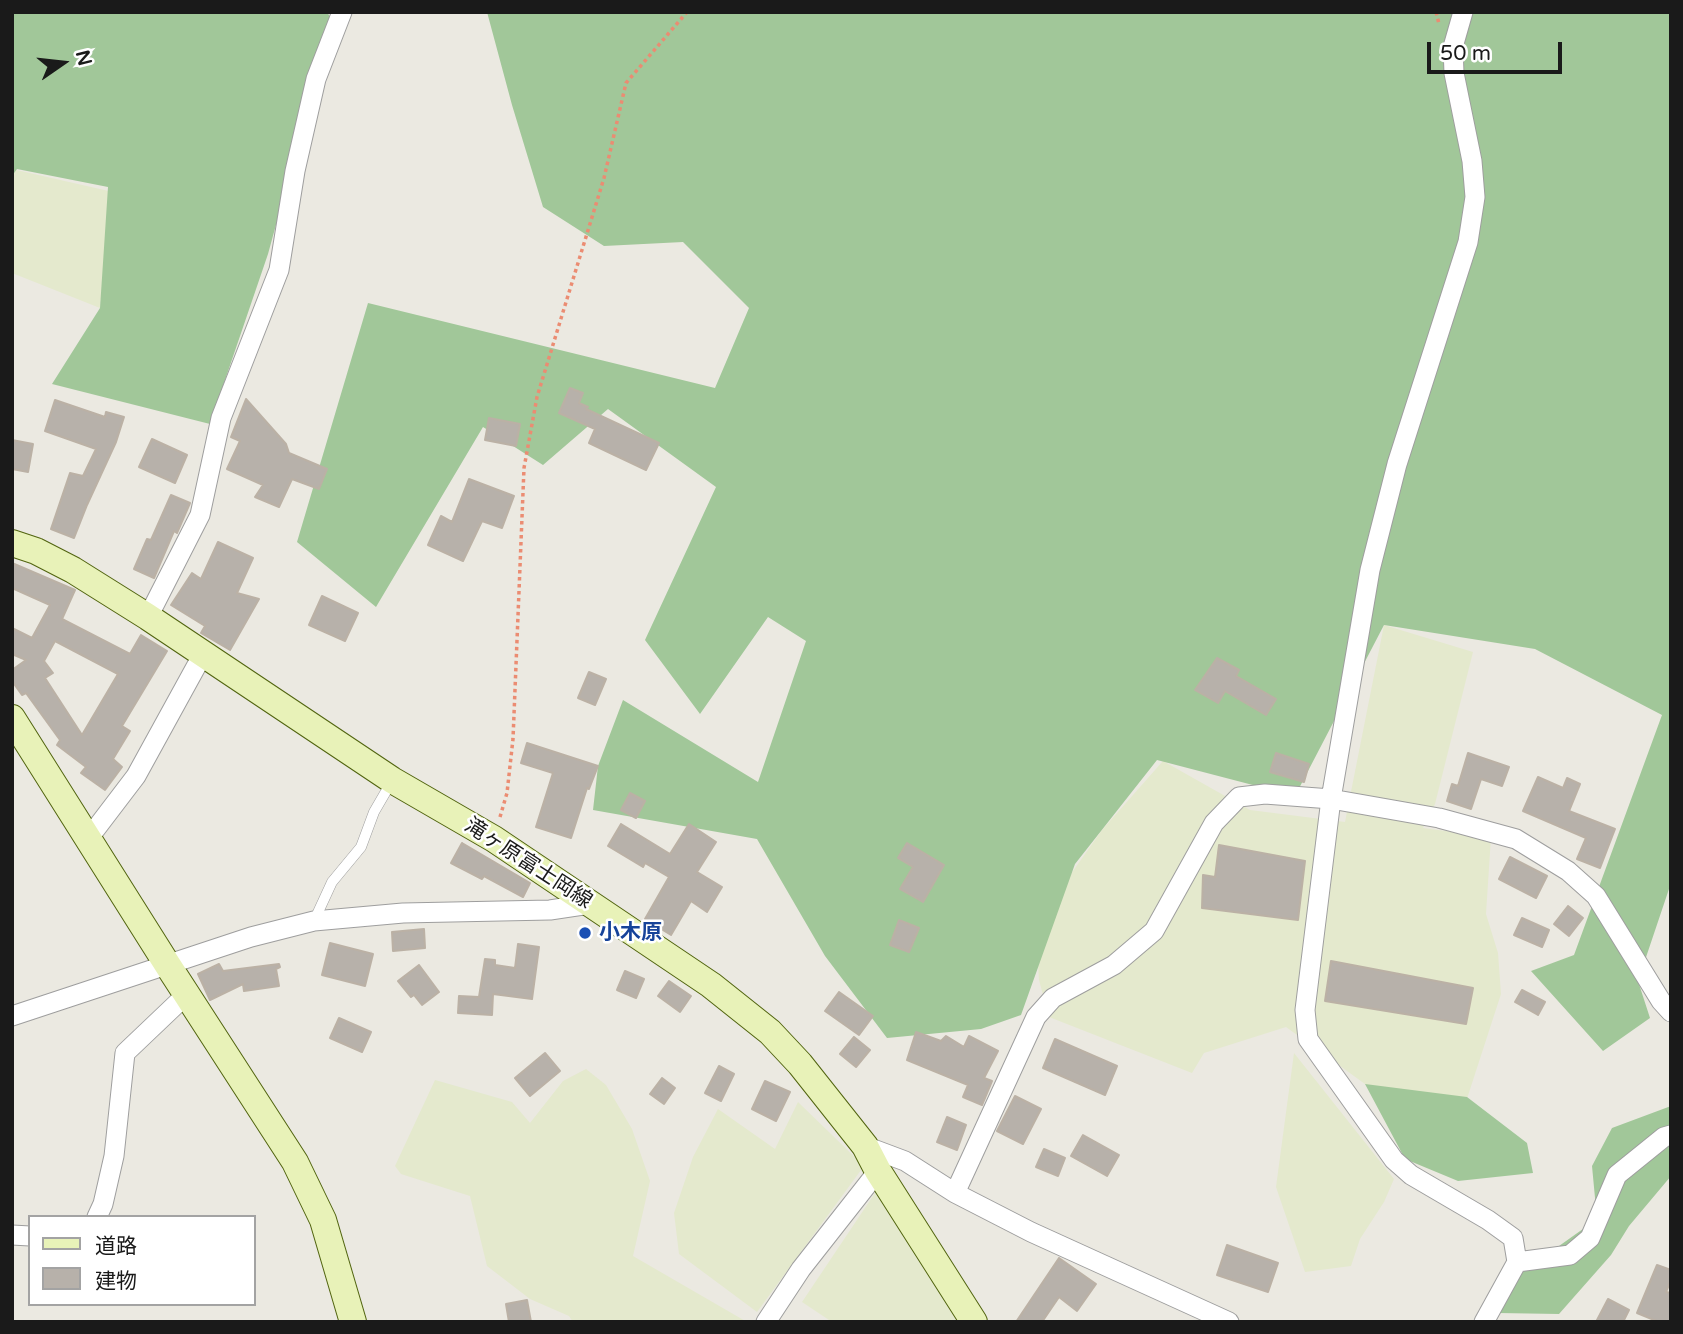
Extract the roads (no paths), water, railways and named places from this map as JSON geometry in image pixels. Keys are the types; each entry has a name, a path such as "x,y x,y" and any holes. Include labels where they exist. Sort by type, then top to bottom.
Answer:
{"main road":[{"name":"滝ヶ原富士岡線","path":"12,543 36,551 73,570 392,780 494,839 711,985 770,1032 865,1146 878,1171 974,1322"},
{"path":"12,718 295,1162 323,1220 353,1322"}],"street":[{"path":"148,617 200,514 221,418 279,270 295,172 316,79 342,12"},
{"path":"1463,12 1453,47 1454,73 1472,161 1475,197 1468,242 1397,464 1370,570 1331,799 1305,1010 1308,1039 1394,1160 1411,1175 1488,1220 1513,1238 1517,1262 1484,1322"},
{"path":"88,839 136,776 203,654"},
{"path":"955,1193 1037,1017 1053,999 1114,965 1154,931 1214,823 1239,797 1265,794 1331,799 1439,818 1516,839 1568,871 1596,896 1661,1001 1671,1012"},
{"path":"12,1016 251,937 314,921 403,913 550,910 590,904"},
{"path":"98,1215 114,1156 125,1053 187,994"},
{"path":"1517,1262 1570,1255 1590,1238 1617,1175 1664,1137 1671,1135"},
{"path":"865,1146 905,1161 955,1193 1031,1233 1229,1322"},
{"path":"766,1322 801,1269 878,1171"}],"lane":[{"path":"314,921 332,882 361,847 374,812 392,780"}],"place":[{"name":"小木原","path":"585,933"}]}
